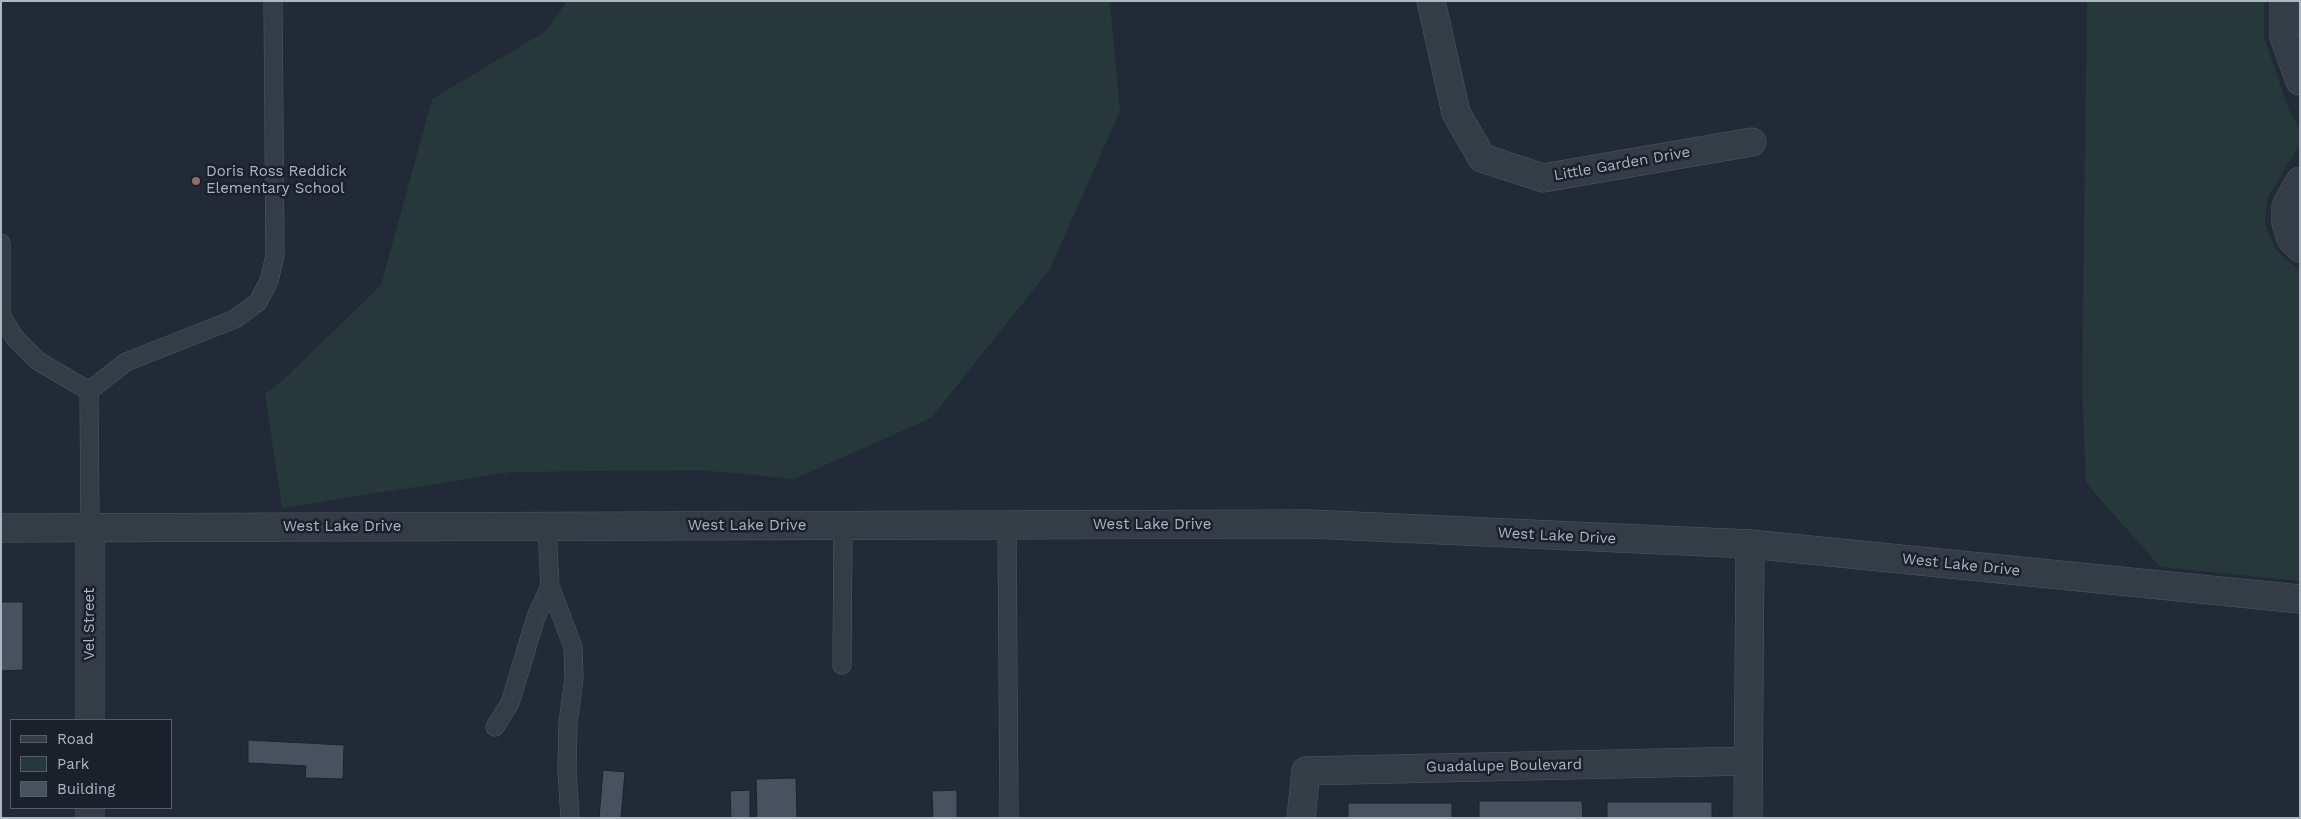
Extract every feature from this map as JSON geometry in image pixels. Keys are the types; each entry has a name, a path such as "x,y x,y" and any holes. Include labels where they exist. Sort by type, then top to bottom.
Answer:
{"street":[{"name":"Little Garden Drive","path":"1431,1 1456,113 1482,158 1543,178 1752,142"},
{"path":"2284,1 2284,37 2300,82"},
{"path":"2300,180 2286,206 2286,223 2292,239 2300,248"},
{"name":"West Lake Drive","path":"1,528 1310,524 1750,544 2300,599"},
{"name":"Vel Street","path":"90,528 90,719"},
{"path":"1748,818 1750,544"},
{"name":"Guadalupe Boulevard","path":"1301,818 1306,771 1748,760"}],"lane":[{"path":"89,391 126,362 235,319 258,302 269,282 275,256 273,1"},
{"path":"1,243 1,315 16,338 38,361 89,391"},
{"path":"89,391 90,528"},
{"path":"1007,525 1006,681 1009,818"},
{"path":"842,664 843,526"},
{"path":"547,527 550,586 573,647 574,678 568,723 567,770 570,818"},
{"path":"495,727 510,703 536,617 550,586"}],"green space":[{"path":"567,1 1110,1 1120,111 1050,269 931,418 794,479 699,470 512,472 282,508 265,394 283,380 381,285 432,99 546,31"},
{"path":"2087,1 2264,1 2264,37 2289,110 2300,129 2300,144 2267,199 2265,223 2276,250 2300,271 2300,581 2160,567 2086,483 2082,387"}],"building":[{"path":"1,602 23,602 23,670 1,671"},
{"path":"248,740 344,745 343,779 305,778 306,766 248,763"},
{"path":"603,770 625,772 621,818 599,818"},
{"path":"796,778 797,818 757,818 756,779"},
{"path":"750,790 750,818 731,818 730,791"},
{"path":"957,790 957,818 933,818 932,791"},
{"path":"1479,801 1582,801 1583,818 1479,818"},
{"path":"1607,802 1712,802 1712,818 1607,818"},
{"path":"1348,803 1452,803 1452,818 1348,818"}],"place":[{"name":"Doris Ross Reddick Elementary School","path":"196,181"}]}
